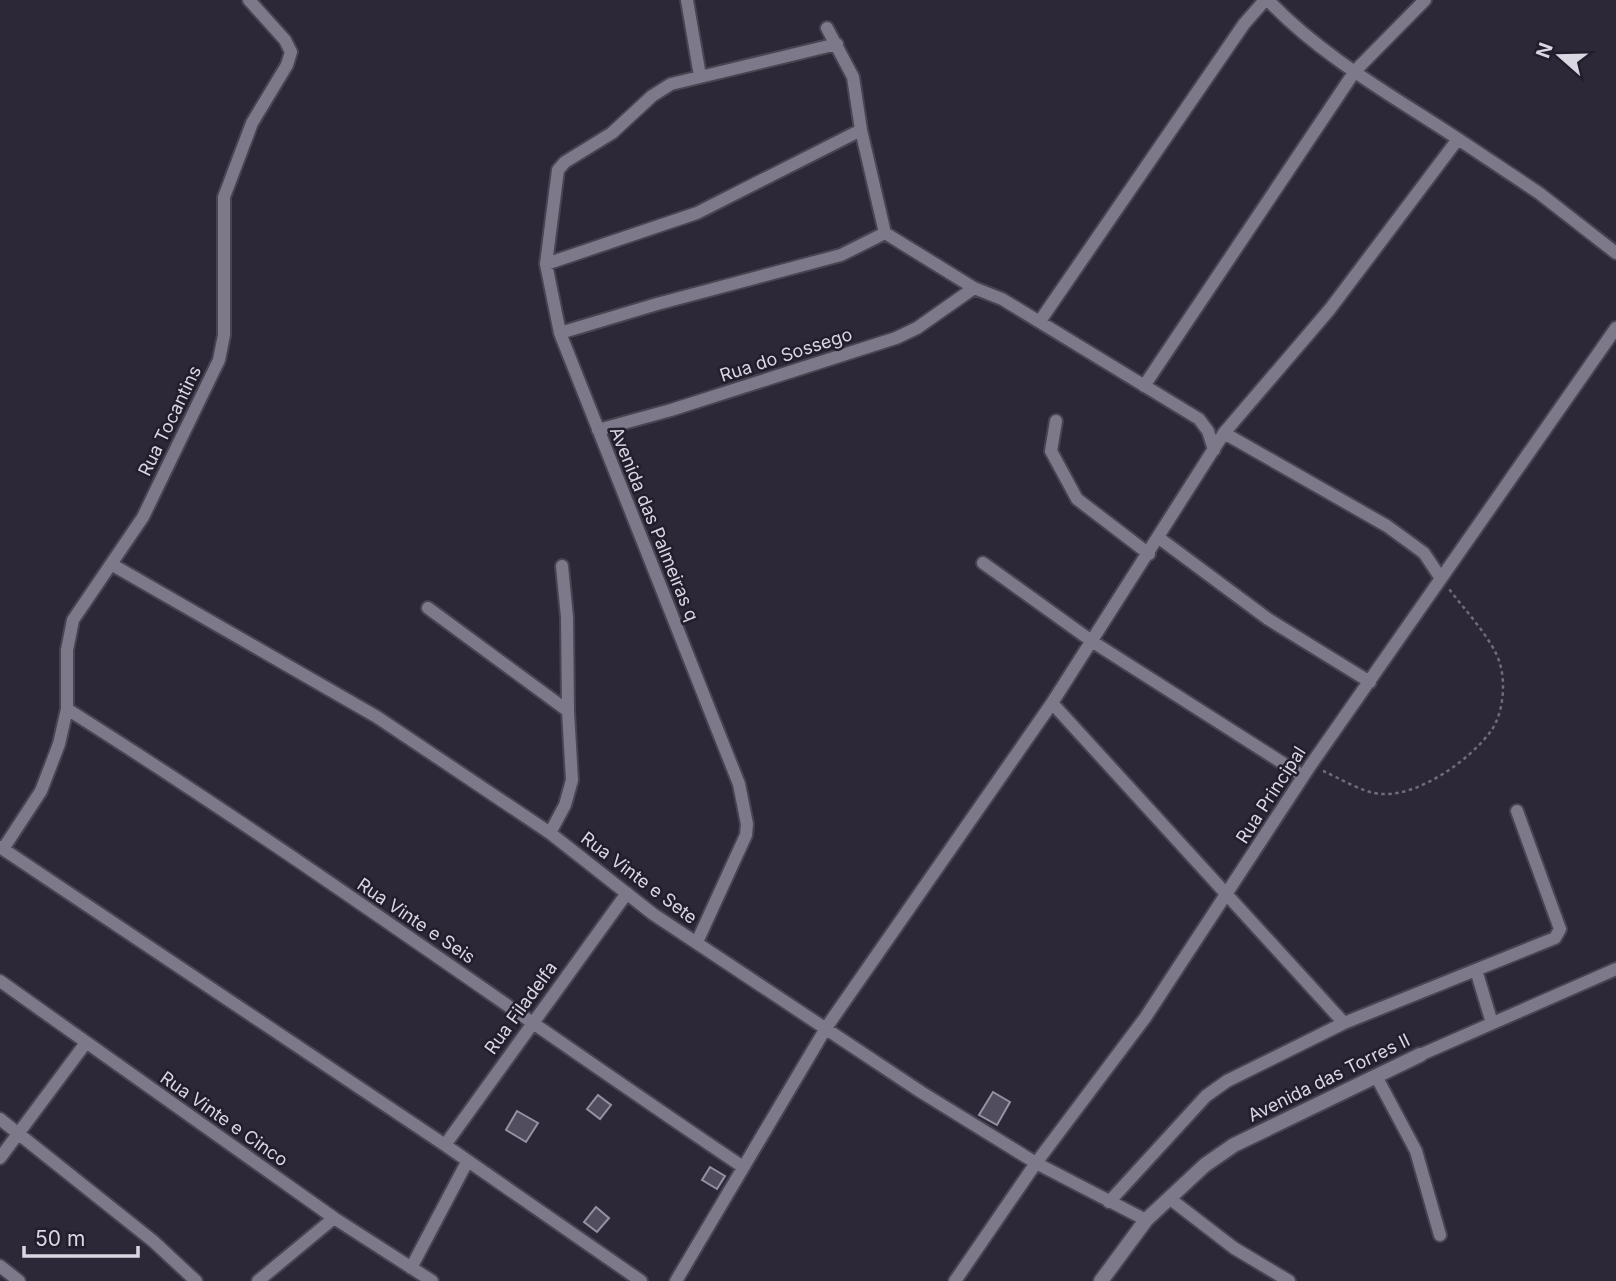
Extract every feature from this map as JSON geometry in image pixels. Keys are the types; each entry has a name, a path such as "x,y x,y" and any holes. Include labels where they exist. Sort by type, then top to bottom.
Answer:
{"street":[{"name":"Rua Tocantins","path":"1,848 41,791 53,764 67,709 69,635 84,600 143,517 222,348 224,197 252,123 288,65 291,52 285,40 249,0"},
{"path":"687,0 700,76"},
{"path":"1040,321 1244,24 1266,0 1305,35 1539,194 1616,253"},
{"path":"1144,386 1355,71 1425,0"},
{"path":"827,28 853,77 861,130 885,233 974,288 1002,299 1040,321 1199,419 1208,431 1214,450"},
{"name":"Avenida das Palmeiras q","path":"697,942 746,835 745,810 739,785 560,333 546,264 558,170 565,162 612,133 652,96 671,84 837,44"},
{"path":"546,264 697,213 861,130"},
{"path":"676,1281 826,1028 1052,704 1224,433 1330,309 1458,139"},
{"path":"560,333 841,255 885,233"},
{"name":"Rua do Sossego","path":"598,430 671,410 896,338 917,328 974,288"},
{"name":"Rua Principal","path":"955,1281 1036,1163 1137,1029 1227,897 1307,771 1616,328"},
{"path":"1056,421 1051,451 1077,499 1149,554"},
{"path":"1224,433 1387,526 1424,553 1440,577"},
{"path":"1159,538 1268,619 1370,682"},
{"path":"983,563 1093,642 1307,771"},
{"name":"Rua Vinte e Sete","path":"111,564 377,717 550,833 627,893 826,1028 1036,1163 1146,1220"},
{"path":"550,833 570,792 572,760 568,710 568,617 562,566"},
{"path":"428,608 568,710"},
{"path":"1052,704 1343,1023"},
{"name":"Rua Vinte e Seis","path":"67,709 174,776 743,1167"},
{"path":"1109,1202 1206,1096 1227,1081 1343,1023 1550,940 1560,929 1517,811"},
{"path":"1,848 641,1281"},
{"name":"Rua Filadelfa","path":"445,1146 627,893"},
{"name":"Avenida das Torres II","path":"1101,1281 1146,1220 1205,1165 1234,1145 1420,1055 1616,969"},
{"path":"1476,970 1492,1023"},
{"name":"Rua Vinte e Cinco","path":"0,981 85,1044 334,1218 432,1281"},
{"path":"0,1158 85,1044"},
{"path":"1376,1076 1416,1151 1440,1236"},
{"path":"0,1119 153,1241 196,1281"},
{"path":"411,1268 467,1162"},
{"path":"1169,1198 1234,1248 1289,1281"},
{"path":"258,1281 334,1218"},
{"path":"0,1266 19,1281"}],"path":[{"path":"1307,771 1380,795 1399,793 1434,780 1461,761 1492,731 1503,691 1500,663 1440,577"}],"building":[{"path":"993,1092 1010,1102 997,1125 979,1115"},
{"path":"598,1095 611,1105 600,1119 587,1109"},
{"path":"517,1111 538,1123 526,1142 506,1130"},
{"path":"710,1167 725,1176 717,1189 702,1180"},
{"path":"596,1207 609,1218 597,1232 584,1222"}]}
